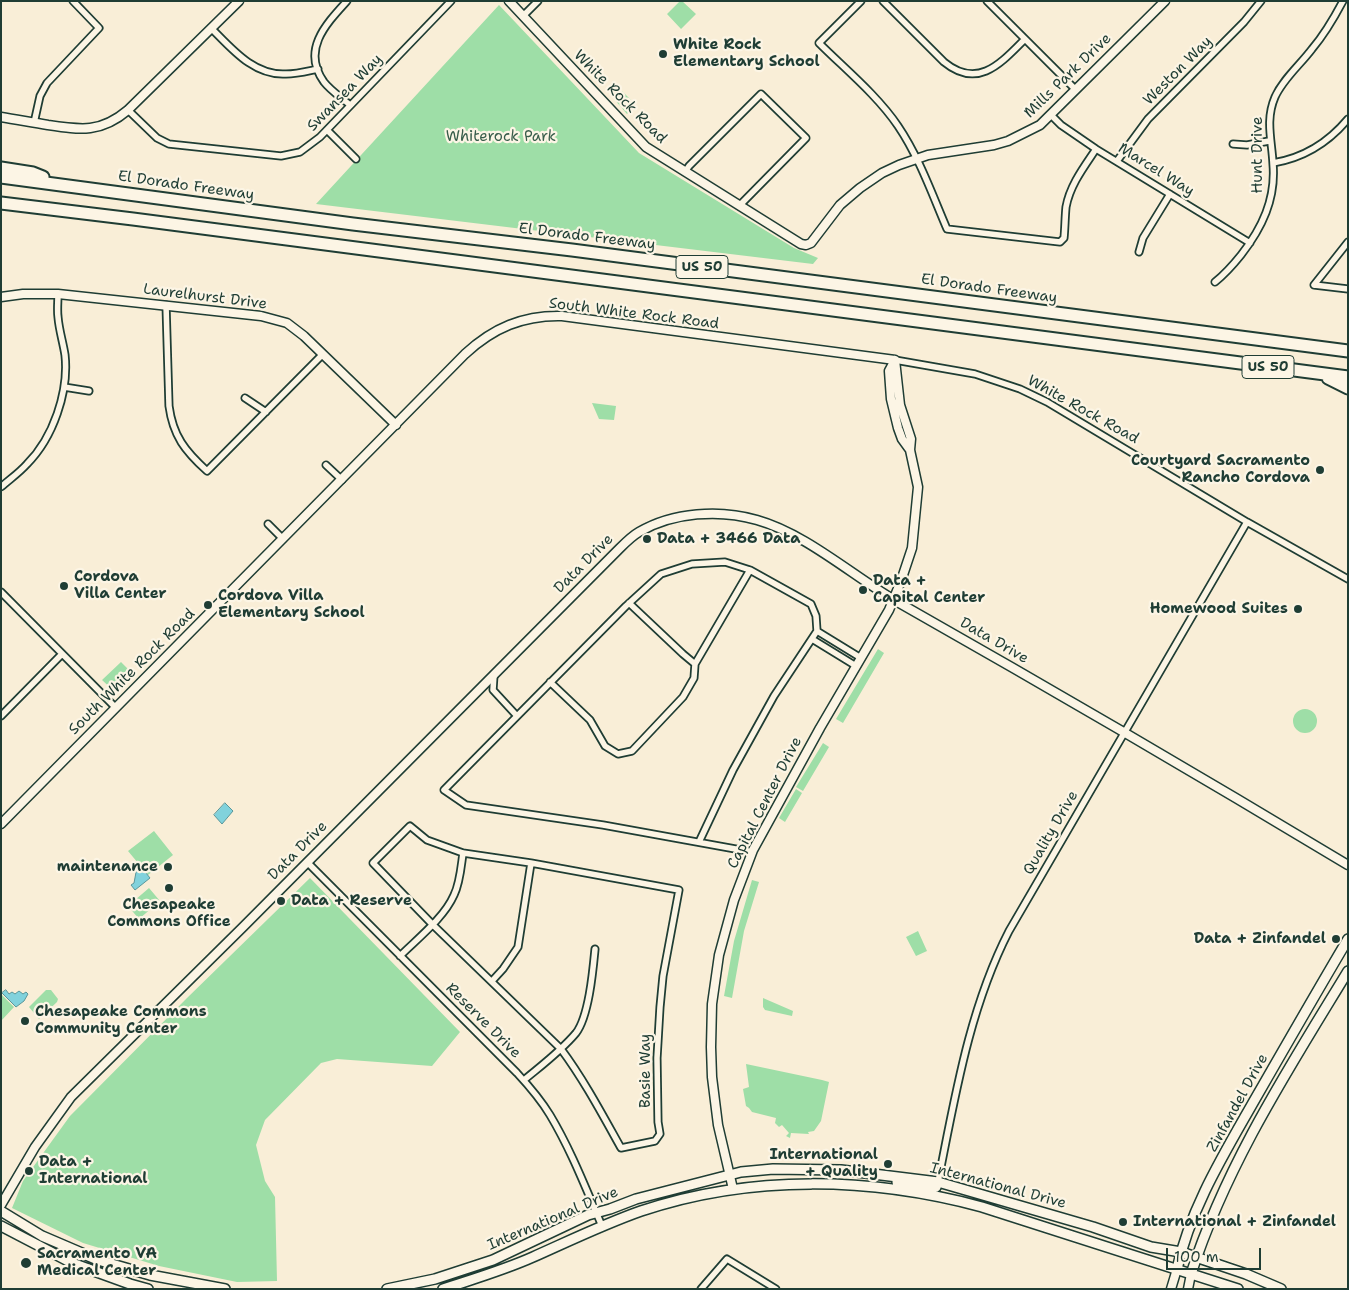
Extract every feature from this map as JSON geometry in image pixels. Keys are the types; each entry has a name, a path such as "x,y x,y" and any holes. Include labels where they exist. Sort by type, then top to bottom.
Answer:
{"highway":[{"path":"1,168 33,173 56,183"},
{"name":"El Dorado Freeway","path":"1,177 1348,351"},
{"name":"US 50","path":"1,203 1348,377"},
{"path":"1,207 29,207"},
{"path":"1320,374 1348,388"}],"main road":[{"name":"Zinfandel Drive","path":"1177,1269 1181,1252 1205,1191 1216,1169 1348,939"},
{"name":"Zinfandel Drive","path":"1192,1274 1196,1258 1226,1184 1248,1139 1348,970"},
{"name":"International Drive","path":"387,1289 435,1279 493,1260 588,1215 636,1199 742,1172 773,1169 841,1170 938,1182 1012,1203 1151,1247 1181,1252 1246,1274 1281,1289"},
{"path":"842,1184 868,1178 934,1188 938,1182"},
{"name":"International Drive","path":"443,1289 532,1258 602,1226 642,1211 696,1196 733,1189 813,1184 842,1184 898,1189 940,1196 982,1207 1238,1289"},
{"path":"940,1196 941,1191 946,1190 983,1199 1012,1203"},
{"path":"1,1211 42,1236 98,1260 150,1276 225,1289"},
{"path":"1,1226 72,1264 148,1289"}],"street":[{"path":"34,123 40,96 47,83 99,28 73,1"},
{"path":"1,117 75,130 91,129 111,123 128,110 238,1"},
{"path":"347,1 318,37 316,58 318,69 328,87 350,105"},
{"name":"Swansea Way","path":"128,110 151,133 169,144 272,156 300,152 315,142 327,130 451,1"},
{"name":"White Rock Road","path":"509,1 646,147 801,244"},
{"path":"523,16 538,1"},
{"path":"862,1 819,43 889,114 908,142 947,229 1060,242 1064,238 1066,206 1071,191 1081,170 1096,148"},
{"path":"882,1 949,67 962,73 977,74 991,70 1025,39"},
{"path":"987,1 1076,90"},
{"name":"Mills Park Drive","path":"801,244 806,245 811,242 840,205 882,173 916,158 994,145 1033,130 1165,1"},
{"name":"Weston Way","path":"1117,161 1148,119 1244,22 1261,1"},
{"name":"Hunt Drive","path":"1215,282 1225,275 1250,243 1264,219 1270,204 1274,179 1268,127 1270,112 1278,90 1314,47 1342,1"},
{"path":"211,28 246,62 262,70 288,74 318,69"},
{"path":"685,172 761,94 806,138 739,206"},
{"name":"Marcel Way","path":"1050,115 1061,125 1096,148 1250,243"},
{"path":"1273,163 1296,157 1316,148 1333,135 1348,119"},
{"path":"327,130 356,158"},
{"path":"1233,144 1248,145 1270,141"},
{"path":"1139,252 1143,238 1170,194"},
{"path":"1348,242 1314,285 1348,289"},
{"path":"2,485 28,464 42,445 58,414 64,387 65,356 58,316 58,294"},
{"name":"Laurelhurst Drive","path":"1,296 58,294 269,317 287,323 310,341 396,424"},
{"path":"166,305 170,414 177,435 189,454 207,471 323,354"},
{"name":"South White Rock Road","path":"1,824 476,344 509,324 541,316 562,316 895,360"},
{"name":"White Rock Road","path":"895,360 975,374 1038,397 1247,522 1348,579"},
{"name":"Capital Center Drive","path":"733,1189 722,1149 714,1101 710,1053 712,1004 724,931 736,892 752,852 811,743 894,600 912,548 915,533 918,487 910,450 911,439 900,405 895,360"},
{"path":"64,387 89,391"},
{"path":"245,398 266,412"},
{"path":"326,465 342,480"},
{"name":"Data Drive","path":"1,1205 35,1147 71,1097 626,542 639,532 674,517 724,514 758,520 794,535 894,600 1045,685 1348,866"},
{"name":"Quality Drive","path":"938,1182 970,1034 985,983 1008,931 1247,522"},
{"path":"268,524 283,540"},
{"path":"699,842 733,770 774,696 817,631 816,616 811,604 750,570 725,562 692,564 661,574 629,603 444,790 466,805 604,825 752,852"},
{"path":"550,682 590,720 605,746 618,754 632,751 683,697 694,678 695,664 750,570"},
{"path":"1,592 116,708"},
{"path":"629,603 695,664"},
{"path":"817,631 861,658"},
{"path":"812,639 856,666"},
{"path":"1,716 62,654"},
{"path":"494,675 493,690 517,716"},
{"name":"Basie Way","path":"410,826 428,840 463,854 679,890 663,976 660,1006 657,1058 658,1122 660,1134 655,1140 621,1148 589,1091 561,1049 432,924 373,863 410,826"},
{"path":"400,956 447,908 455,895 463,854"},
{"name":"Reserve Drive","path":"307,862 524,1080 558,1129 602,1226"},
{"path":"492,981 518,947 531,864"},
{"path":"524,1080 561,1049 577,1032 585,1012 595,949"},
{"path":"701,1289 727,1259 776,1289"},
{"name":"Zinfandel Drive","path":"1171,1289 1177,1269"},
{"name":"Zinfandel Drive","path":"1188,1289 1192,1274"}],"green space":[{"path":"680,1 696,14 681,29 667,14"},
{"name":"Whiterock Park","path":"499,5 639,153 794,248 818,258 813,264 316,204"},
{"path":"622,91 631,100 629,103 633,108 627,114 614,99"},
{"path":"592,403 616,406 614,420 599,419"},
{"path":"878,649 884,653 843,723 836,719"},
{"path":"121,662 134,675 116,693 102,680"},
{"path":"1305,709 1313,713 1317,721 1313,729 1305,733 1297,729 1293,721 1297,713"},
{"path":"823,743 829,747 803,791 796,787"},
{"path":"796,789 802,793 785,822 779,818"},
{"path":"154,831 173,855 148,875 128,851"},
{"path":"310,878 460,1032 432,1066 337,1059 321,1063 265,1120 256,1145 265,1181 275,1197 277,1281 237,1282 159,1266 83,1243 12,1208 23,1181 70,1116"},
{"path":"752,880 759,882 744,931 732,998 724,996 734,941"},
{"path":"149,888 160,901 139,919 128,906"},
{"path":"918,931 927,951 916,956 906,937"},
{"path":"46,990 51,990 58,999 39,1019 29,1007"},
{"path":"1,994 14,1007 1,1021"},
{"path":"763,998 793,1011 792,1016 765,1010"},
{"path":"746,1064 829,1082 821,1121 814,1131 808,1132 809,1134 791,1133 790,1138 786,1136 789,1133 782,1125 779,1127 775,1123 776,1118 752,1112 746,1106 743,1089 749,1087"}],"water":[{"path":"225,803 233,811 222,824 214,815"},
{"path":"138,863 150,878 135,890 131,885 134,883 136,865"},
{"path":"6,990 9,994 12,992 15,994 19,991 23,994 26,992 28,994 24,1001 16,1007 2,993"}],"place":[{"name":"White Rock Elementary School","path":"663,54"},
{"name":"Courtyard Sacramento Rancho Cordova","path":"1320,470"},
{"name":"Data + 3466 Data","path":"647,539"},
{"name":"Cordova Villa Center","path":"64,586"},
{"name":"Data + Capital Center","path":"863,590"},
{"name":"Cordova Villa Elementary School","path":"208,605"},
{"name":"Homewood Suites","path":"1298,609"},
{"name":"maintenance","path":"168,867"},
{"name":"Chesapeake Commons Office","path":"169,888"},
{"name":"Data + Reserve","path":"281,901"},
{"name":"Data + Zinfandel","path":"1336,939"},
{"name":"Chesapeake Commons Community Center","path":"25,1021"},
{"name":"International + Quality","path":"888,1164"},
{"name":"Data + International","path":"29,1171"},
{"name":"International + Zinfandel","path":"1123,1222"},
{"name":"Sacramento VA Medical Center","path":"26,1263"}]}
